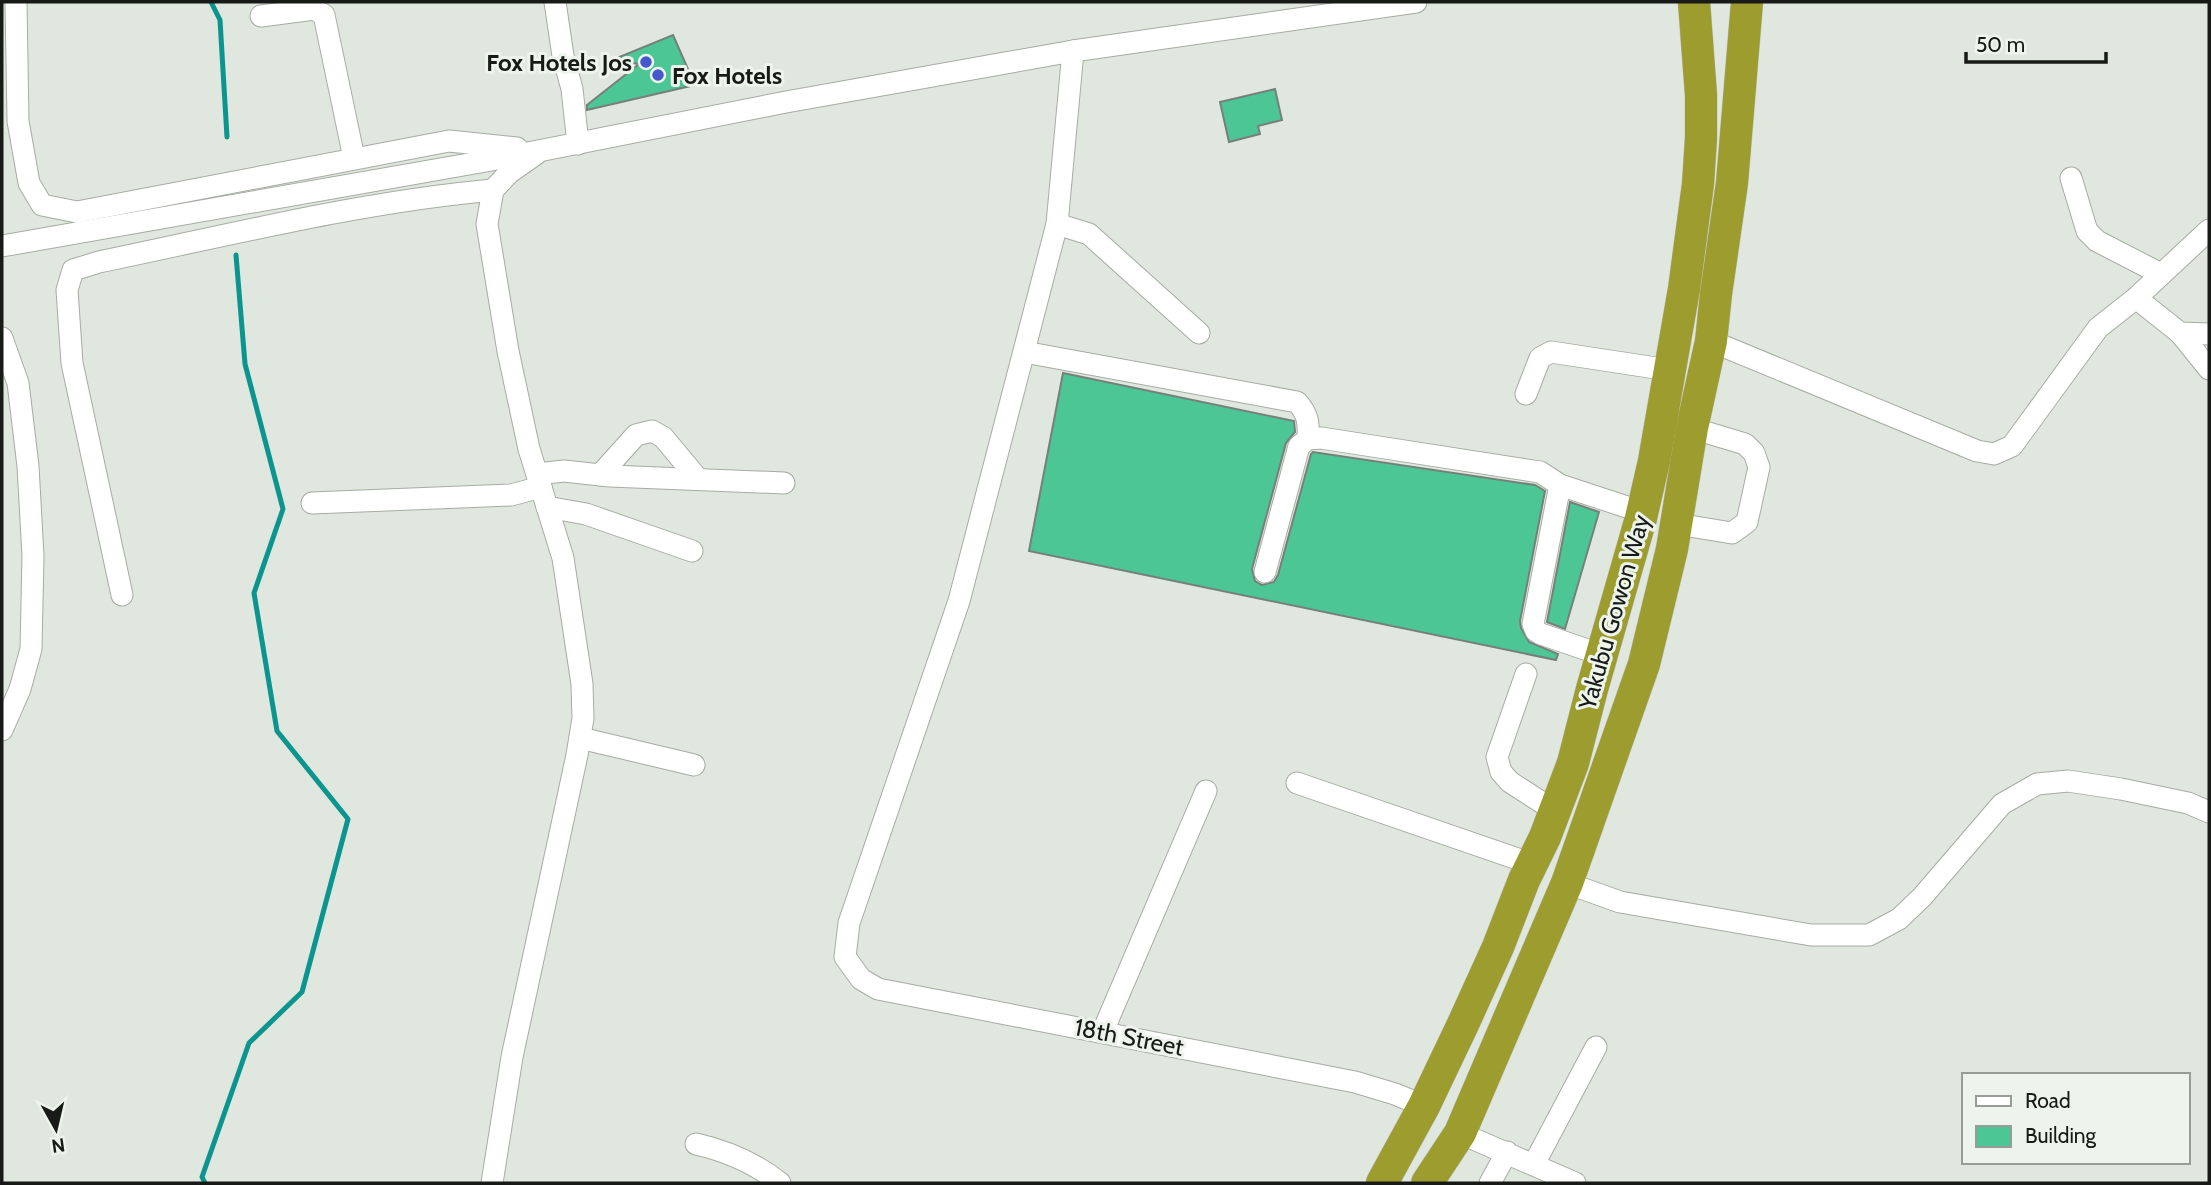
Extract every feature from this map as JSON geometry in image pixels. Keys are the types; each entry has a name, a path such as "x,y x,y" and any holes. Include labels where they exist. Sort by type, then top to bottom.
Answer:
{"highway":[{"name":"Yakubu Gowon Way","path":"1382,1183 1424,1106 1498,947 1555,811 1573,763 1642,512 1654,461 1684,289 1701,138 1701,95 1694,2"},
{"name":"Yakubu Gowon Way","path":"1427,1183 1460,1133 1567,883 1644,664 1676,524 1692,428 1711,341 1732,183 1747,2"}],"street":[{"path":"16,2 18,121 29,183 42,205 76,212 449,141 540,151"},
{"path":"555,2 563,56 572,89 578,144"},
{"path":"2,246 540,151 1073,51 1416,2"},
{"path":"261,16 314,9 324,15 354,159"},
{"path":"1073,51 1058,224 1024,352 1297,402 1304,410 1309,423 1308,439"},
{"path":"492,1183 512,1057 583,718 582,684 563,558 542,489 508,351 487,224 493,190 509,173 540,151"},
{"path":"2071,178 2087,231 2097,241 2161,274"},
{"path":"122,595 72,363 66,290 73,270 99,262 338,213 430,196 493,190"},
{"path":"1058,224 1090,234 1199,333"},
{"path":"1711,341 1977,451 1994,454 2012,446 2098,328 2136,298 2209,230"},
{"path":"2136,298 2180,333 2209,369"},
{"path":"2180,333 2209,334"},
{"path":"2,338 18,383 28,466 33,556 31,649 20,689 2,730"},
{"name":"18th Street","path":"1024,352 959,601 849,923 845,957 861,979 878,989 1355,1082 1424,1106"},
{"path":"1526,394 1540,358 1551,352 1669,370"},
{"path":"1676,524 1732,533 1747,522 1759,467 1754,453 1745,444 1692,428"},
{"path":"600,475 635,435 652,431 663,437 698,480"},
{"path":"1265,572 1299,446 1308,439 1321,438 1540,472 1560,485 1642,512"},
{"path":"312,503 511,495 542,489 564,471 784,483"},
{"path":"1560,485 1533,624 1541,635 1602,655"},
{"path":"542,489 586,514 692,551"},
{"path":"1526,674 1497,757 1501,772 1510,782 1555,811"},
{"path":"580,738 694,765"},
{"path":"1567,883 1620,902 1647,907 1811,935 1869,935 1899,919 1923,897 2003,804 2037,784 2068,781 2121,789 2188,803 2209,811"},
{"path":"1297,783 1532,864"},
{"path":"1103,1031 1206,791"},
{"path":"1534,1164 1596,1047"},
{"path":"1460,1133 1575,1183"},
{"path":"696,1144 724,1150 766,1172 780,1183"},
{"path":"1490,1183 1507,1152"}],"building":[{"name":"Fox Hotels","path":"673,35 695,85 587,110 587,105 639,64 612,60"},
{"path":"1275,89 1282,120 1258,126 1260,134 1229,142 1220,102"},
{"path":"1063,373 1294,421 1295,432 1286,443 1252,569 1255,581 1262,585 1274,582 1278,575 1313,452 1535,485 1545,491 1520,621 1529,642 1558,654 1556,660 1029,551"},
{"path":"1570,502 1599,512 1565,629 1547,622"}],"waterway":[{"path":"211,2 220,20 227,137"},
{"path":"205,1183 202,1177 249,1043 302,992 348,819 277,731 254,593 283,509 245,364 236,255"}],"place":[{"name":"Fox Hotels Jos","path":"646,62"},
{"name":"Fox Hotels","path":"658,75"}]}
